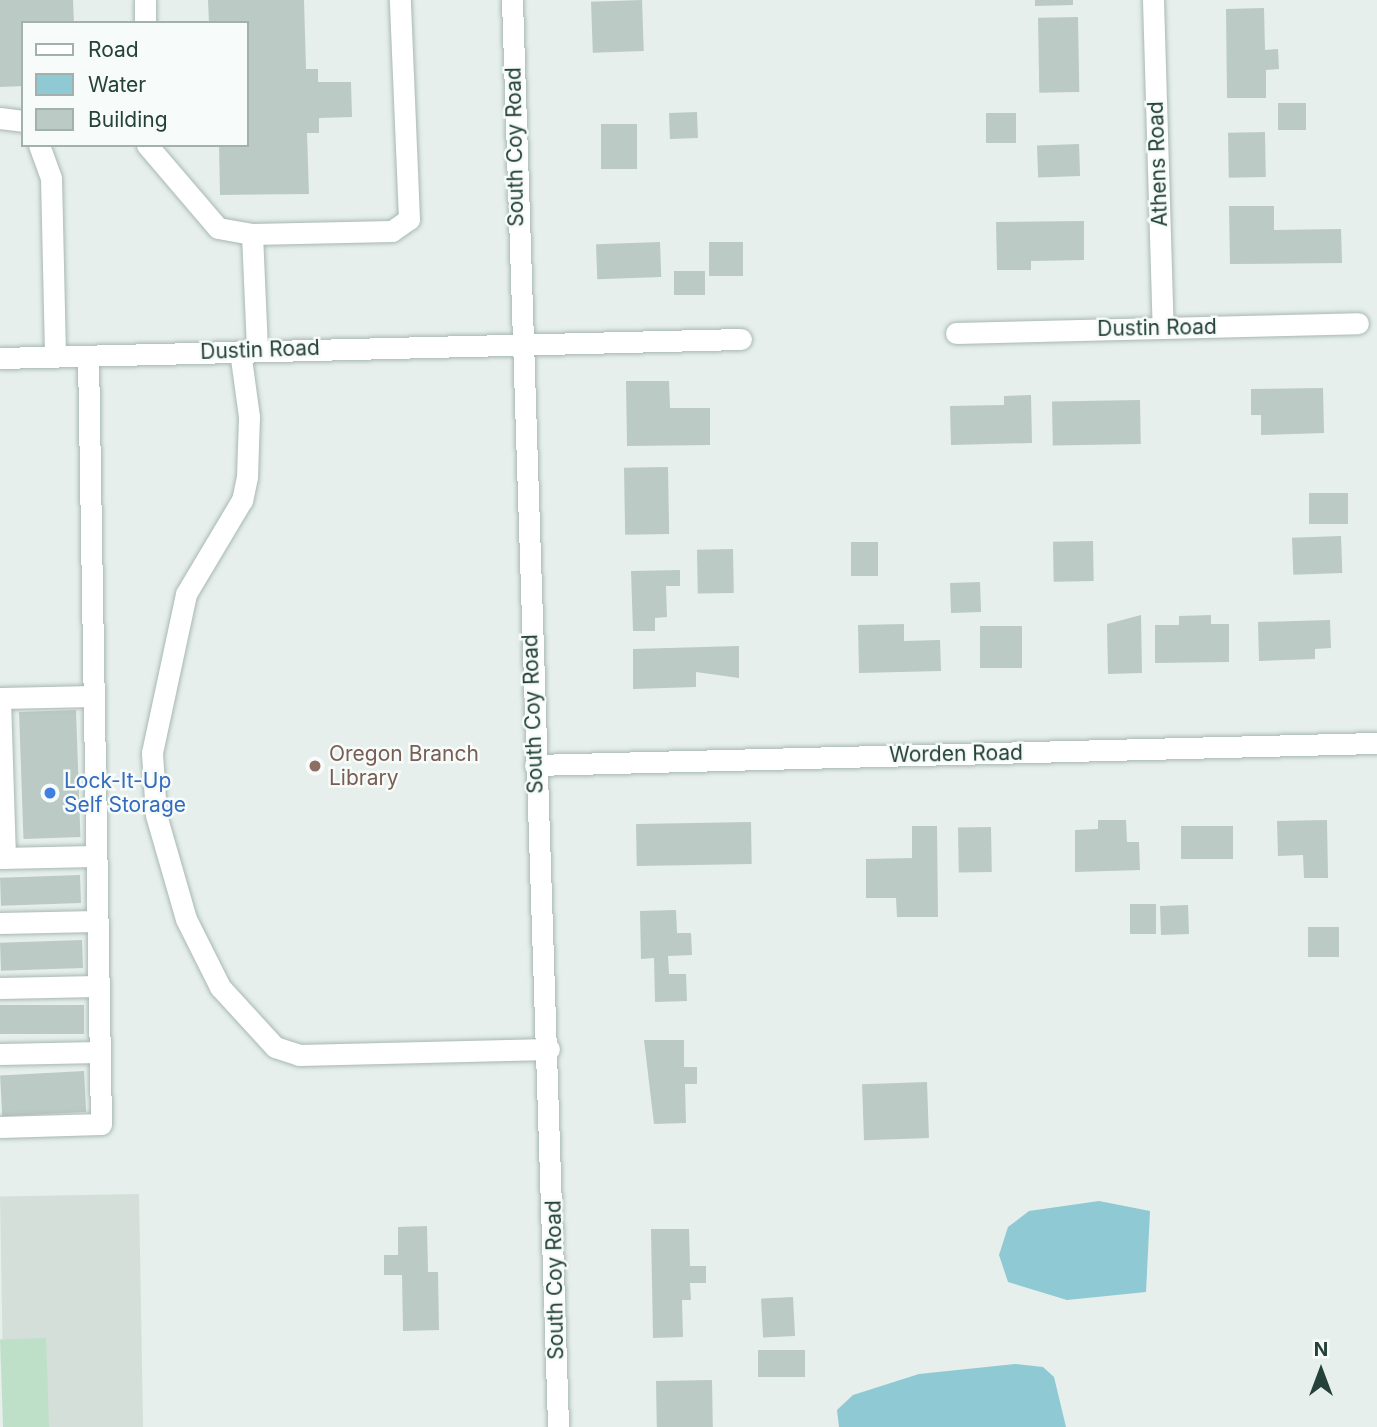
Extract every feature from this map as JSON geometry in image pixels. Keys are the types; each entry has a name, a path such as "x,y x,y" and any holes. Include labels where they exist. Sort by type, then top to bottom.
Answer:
{"street":[{"path":"145,0 145,21"},
{"path":"149,147 218,228 252,234 392,231 409,219 400,0"},
{"name":"South Coy Road","path":"512,0 520,344 535,765 549,1049 558,1427"},
{"name":"Athens Road","path":"1153,0 1163,328"},
{"path":"0,118 21,121"},
{"path":"40,147 51,178 55,356"},
{"path":"252,234 247,477 242,500 186,594 152,753 156,815 186,919 220,987 275,1047 299,1055 549,1049"},
{"name":"Dustin Road","path":"956,333 1359,323"},
{"name":"Dustin Road","path":"0,358 741,339"},
{"path":"0,1127 101,1124 95,921 88,356"},
{"path":"94,696 0,699 3,858 94,856"},
{"name":"Worden Road","path":"535,765 1377,743"},
{"path":"0,923 95,921"},
{"path":"0,988 97,986"},
{"path":"0,1054 99,1052"}],"shaded area":[{"path":"139,1194 143,1427 4,1427 0,1196"}],"green space":[{"path":"46,1338 49,1427 3,1427 0,1340"}],"water":[{"path":"1099,1201 1150,1211 1146,1292 1067,1300 1008,1282 999,1255 1008,1227 1029,1211"},
{"path":"1015,1364 1043,1367 1054,1377 1066,1427 839,1427 837,1410 853,1395 919,1374"}],"building":[{"path":"0,0 73,0 74,21 21,21 21,86 0,87"},
{"path":"208,0 304,0 306,69 318,69 318,82 351,82 352,117 319,118 319,133 307,133 309,194 220,195 219,147 248,147 248,21 209,21"},
{"path":"642,0 644,51 593,53 591,2"},
{"path":"1035,0 1073,0 1073,5 1035,6"},
{"path":"1264,8 1265,50 1278,49 1279,69 1266,70 1266,98 1227,98 1226,9"},
{"path":"1078,17 1079,92 1039,93 1038,18"},
{"path":"1278,103 1306,103 1306,130 1278,130"},
{"path":"697,112 698,138 670,139 669,113"},
{"path":"986,113 1016,113 1016,143 986,143"},
{"path":"601,124 637,124 637,169 601,169"},
{"path":"1265,132 1266,177 1229,178 1228,133"},
{"path":"1079,144 1080,176 1038,177 1037,145"},
{"path":"1229,206 1274,206 1274,230 1341,229 1342,263 1230,264"},
{"path":"1084,221 1084,260 1031,261 1031,270 997,270 996,222"},
{"path":"660,242 661,277 597,279 596,244"},
{"path":"709,242 743,242 743,276 709,276"},
{"path":"674,271 705,271 705,295 674,295"},
{"path":"626,381 669,381 670,408 710,408 710,445 627,446"},
{"path":"1323,388 1324,433 1261,435 1261,415 1251,415 1251,389"},
{"path":"1031,395 1032,443 951,445 950,406 1004,405 1004,396"},
{"path":"1140,400 1141,444 1053,446 1052,402"},
{"path":"668,467 669,534 625,535 624,468"},
{"path":"1309,493 1348,493 1348,524 1309,524"},
{"path":"1341,536 1342,573 1293,575 1292,538"},
{"path":"1093,541 1094,581 1054,582 1053,542"},
{"path":"851,542 878,542 878,576 851,576"},
{"path":"733,549 734,593 698,594 697,550"},
{"path":"680,570 680,586 666,586 667,617 655,618 655,631 633,631 631,571"},
{"path":"980,582 981,612 951,613 950,583"},
{"path":"1141,615 1142,673 1108,674 1107,624"},
{"path":"1211,615 1211,624 1229,624 1229,662 1155,663 1155,625 1179,625 1179,616"},
{"path":"1330,620 1331,648 1315,649 1315,659 1259,661 1258,622"},
{"path":"904,624 904,641 940,640 941,671 859,673 858,625"},
{"path":"980,626 1022,626 1022,668 980,668"},
{"path":"739,646 739,678 696,672 696,687 633,689 633,649"},
{"name":"Lock-It-Up Self Storage","path":"76,710 80,837 23,839 19,712"},
{"path":"1098,820 1126,820 1127,842 1139,842 1140,870 1075,872 1075,830 1098,829"},
{"path":"1327,820 1328,878 1304,878 1303,855 1278,856 1277,821"},
{"path":"751,822 752,864 637,866 636,824"},
{"path":"912,826 937,826 938,917 897,917 896,898 866,898 866,859 912,858"},
{"path":"1181,826 1233,826 1233,859 1181,859"},
{"path":"991,827 992,872 959,873 958,828"},
{"name":"Lock-It-Up Self Storage","path":"80,875 81,903 1,906 0,878"},
{"path":"1130,904 1156,904 1156,934 1130,934"},
{"path":"1188,905 1189,934 1161,935 1160,906"},
{"path":"676,910 677,933 691,933 692,955 668,956 669,974 686,974 687,1001 655,1002 654,958 641,959 640,911"},
{"path":"1308,927 1339,927 1339,957 1308,957"},
{"path":"82,940 83,968 1,971 0,943"},
{"path":"0,1005 84,1005 84,1034 0,1034"},
{"path":"644,1040 684,1040 684,1067 697,1067 697,1084 685,1084 686,1123 654,1124"},
{"path":"84,1071 86,1112 2,1116 0,1075"},
{"path":"927,1082 929,1138 864,1140 862,1084"},
{"path":"427,1226 428,1272 438,1272 439,1330 403,1331 402,1275 384,1275 384,1255 398,1255 398,1227"},
{"path":"651,1229 689,1229 690,1266 706,1266 706,1283 690,1283 691,1300 682,1300 683,1337 653,1338"},
{"path":"793,1297 795,1336 763,1338 761,1299"},
{"path":"758,1350 805,1350 805,1377 758,1377"},
{"path":"712,1380 713,1427 657,1427 656,1381"}],"place":[{"name":"Oregon Branch Library","path":"315,766"},
{"name":"Lock-It-Up Self Storage","path":"50,793"}]}
